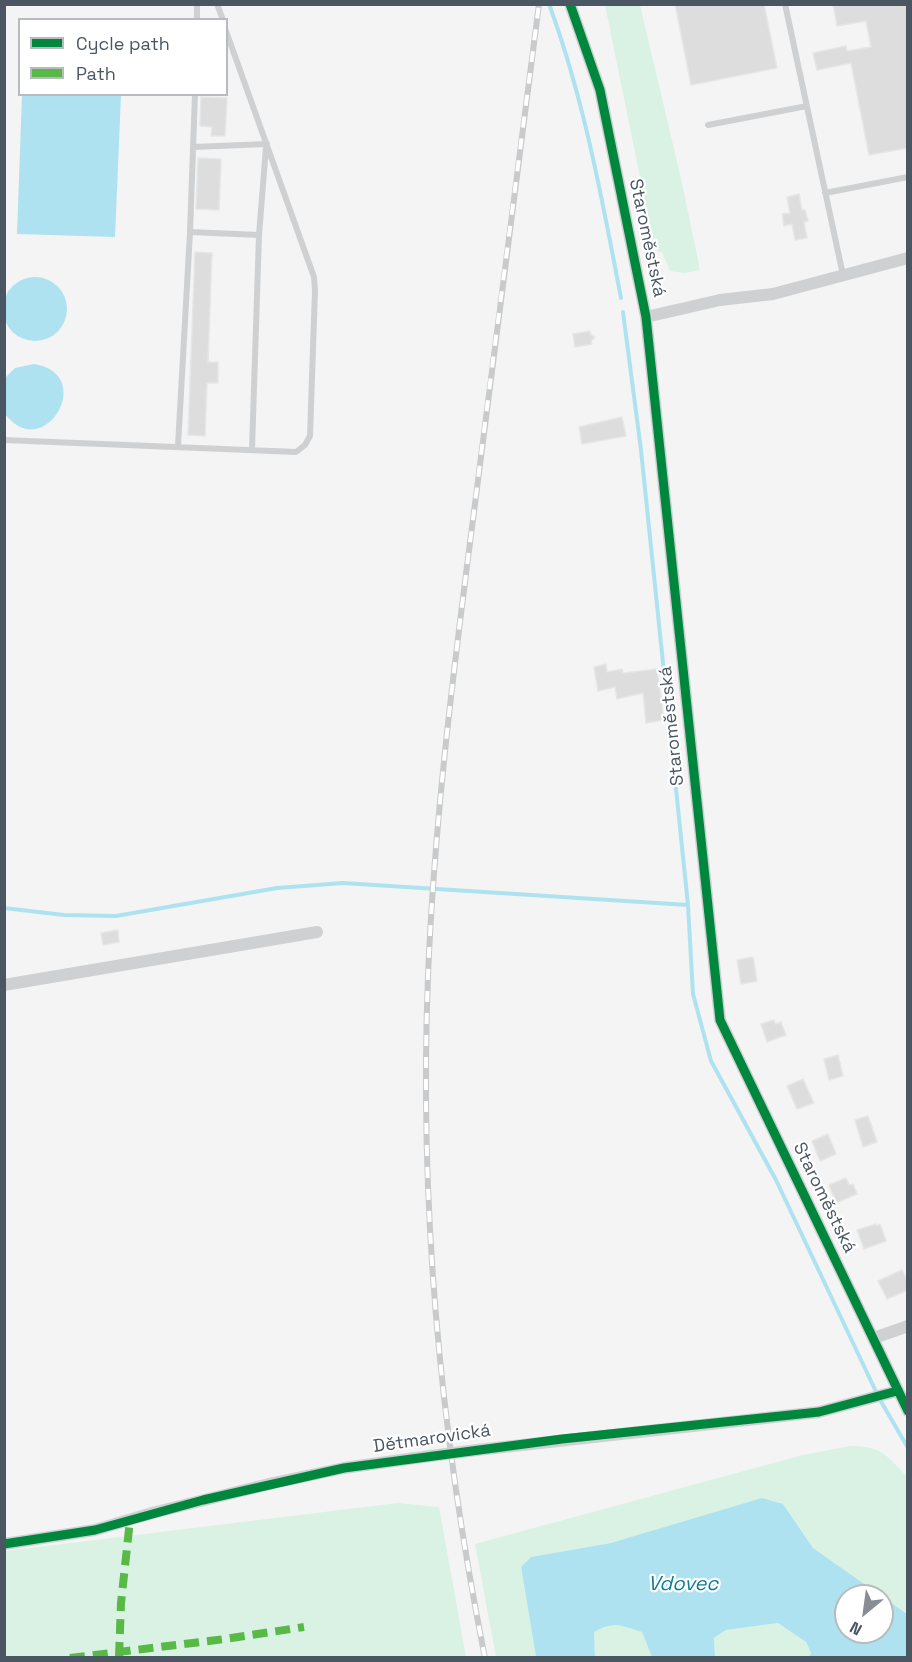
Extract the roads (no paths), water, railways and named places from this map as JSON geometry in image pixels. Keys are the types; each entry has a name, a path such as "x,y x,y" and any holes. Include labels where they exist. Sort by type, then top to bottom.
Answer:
{"street":[{"name":"Staroměstská","path":"570,4 600,90 646,317 720,1020 874,1338 891,1393 908,1411"},
{"path":"646,317 720,300 773,294 908,258"},
{"path":"4,985 317,932"},
{"path":"874,1338 908,1326"},
{"name":"Dětmarovická","path":"4,1544 95,1530 193,1502 334,1470 477,1450 819,1412 891,1393"}],"lane":[{"path":"785,4 843,276"},
{"path":"4,440 296,452 305,445 310,436 314,277 228,37"},
{"path":"178,446 195,96"},
{"path":"708,125 807,106"},
{"path":"193,147 267,144"},
{"path":"252,449 259,235 267,144"},
{"path":"825,193 908,177"},
{"path":"190,232 259,235"}],"water":[{"path":"22,96 121,96 115,237 17,234"},
{"path":"29,277 41,277 58,286 65,297 67,309 65,321 58,332 41,341 29,341 17,336 8,327 3,315 3,303 8,291 17,282"},
{"path":"34,364 53,371 62,383 63,398 58,412 48,423 35,429 20,427 5,414 5,378 15,368"},
{"name":"Vdovec","path":"762,1498 783,1504 813,1548 864,1584 834,1584 834,1644 894,1644 894,1605 907,1614 907,1657 809,1657 811,1653 806,1642 778,1623 726,1630 714,1638 715,1657 652,1657 642,1632 612,1625 594,1632 595,1657 536,1657 521,1567 531,1557 611,1543"}],"waterway":[{"path":"549,4 582,113 621,298"},
{"path":"623,312 641,450 688,905 693,994 711,1061 776,1180 879,1398 908,1448"},
{"path":"4,908 64,915 116,916 277,888 343,883 688,905"}],"railway":[{"path":"485,1658 456,1489 436,1318 427,1148 428,976 439,810 451,700 539,4"}]}
